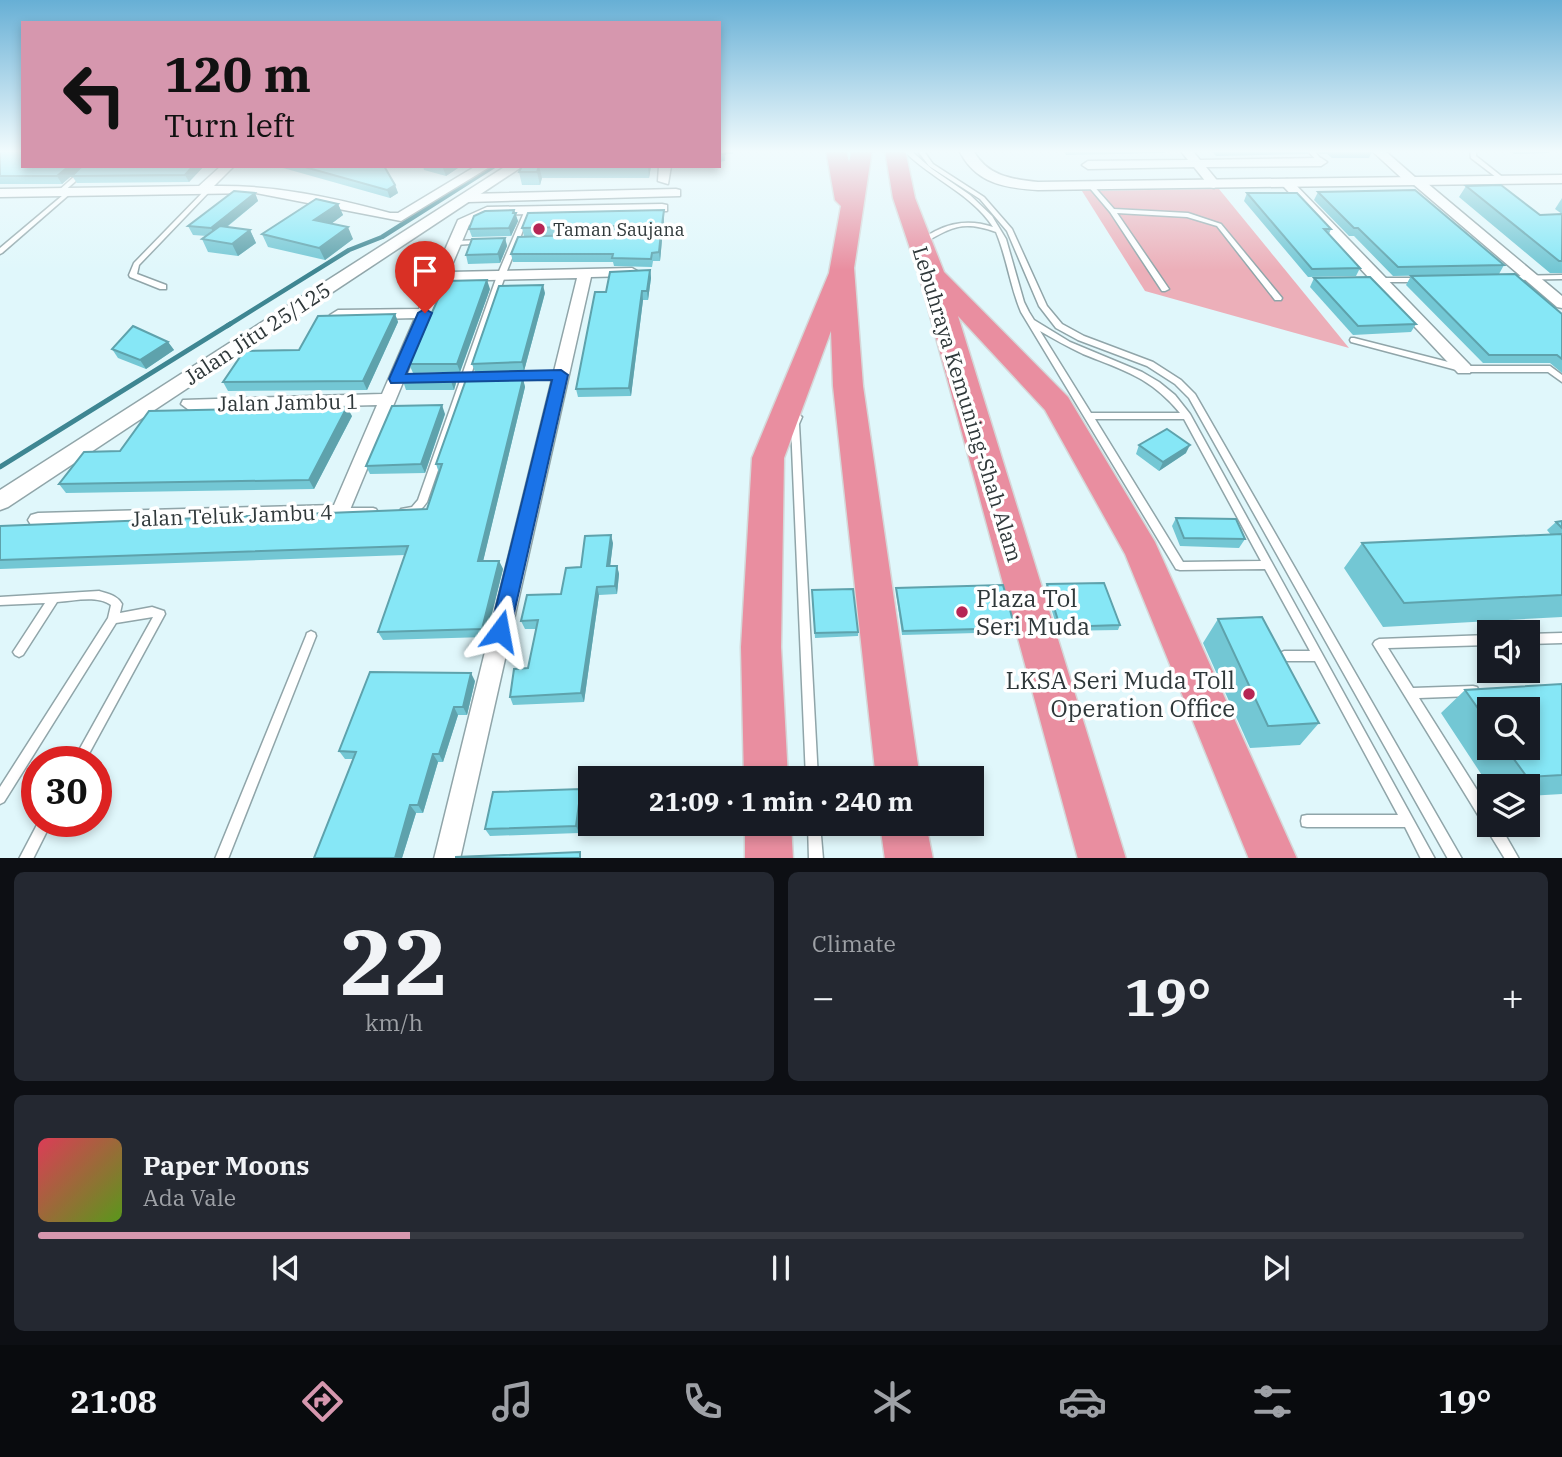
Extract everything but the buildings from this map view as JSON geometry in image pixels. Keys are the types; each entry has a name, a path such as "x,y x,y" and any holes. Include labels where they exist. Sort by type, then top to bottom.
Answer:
{"highway":[{"path":"844,190 849,219"},
{"path":"854,190 842,283 848,386 896,766"},
{"name":"Lebuhraya Kemuning-Shah Alam","path":"904,190 1102,858"},
{"path":"926,259 1057,404 1142,552 1273,858"},
{"path":"766,766 761,648 768,458 842,283"},
{"path":"768,836 769,858"},
{"path":"905,836 909,858"}],"street":[{"path":"0,193 202,190"},
{"path":"256,190 338,204 390,217 412,213 448,190"},
{"name":"Jalan Jitu 25/125","path":"0,502 480,190"},
{"path":"1293,190 1374,280 1464,369"},
{"path":"1426,190 1562,304"},
{"path":"340,512 388,400 404,379 425,313 463,223 509,204 676,193"},
{"path":"468,198 509,204 528,210 662,208"},
{"path":"440,277 649,272"},
{"path":"447,858 585,274"},
{"path":"338,316 425,313"},
{"name":"Jalan Jambu 1","path":"189,404 388,400"},
{"name":"Jalan Teluk Jambu 4","path":"38,520 340,512"}],"lane":[{"path":"163,287 133,275 136,264 205,190"},
{"path":"959,190 988,215 999,232 1030,320 1180,566 1266,565"},
{"path":"970,190 982,198 1010,230 1044,306 1059,326 1081,338 1150,364 1178,382 1192,396 1455,858"},
{"path":"1094,190 1112,211 1165,289"},
{"path":"0,252 65,192"},
{"path":"398,512 410,512 422,502 501,276 528,210"},
{"path":"1112,211 1188,215 1219,225 1279,298"},
{"path":"926,259 952,225 967,222 982,224 999,232"},
{"path":"504,241 529,240"},
{"path":"455,243 492,241"},
{"path":"1503,278 1562,277"},
{"path":"1374,280 1435,279"},
{"path":"813,374 842,283"},
{"path":"1030,320 1062,342 1143,374 1172,396 1187,416 1428,858"},
{"path":"1354,340 1464,369 1550,369 1562,379"},
{"path":"493,377 561,375"},
{"path":"453,378 480,377"},
{"path":"800,412 795,424 811,766"},
{"path":"1088,416 1187,416"},
{"path":"1220,480 1242,480"},
{"name":"Jalan Teluk Jambu 4","path":"340,512 386,512"},
{"path":"0,601 100,595 117,604 113,619 0,798"},
{"path":"19,652 54,598"},
{"path":"87,746 160,614 152,612 113,619"},
{"path":"221,858 311,636"},
{"path":"1540,639 1562,638"},
{"path":"1477,640 1380,644 1477,801"},
{"path":"1284,656 1317,656"},
{"path":"1410,694 1479,691"},
{"path":"1307,821 1408,821"},
{"path":"815,836 816,858"},
{"path":"26,858 37,837"},
{"path":"1499,837 1512,858"}],"shaded area":[{"path":"1220,190 1349,348 1145,291 1082,191"}],"waterway":[{"path":"227,326 349,250 382,237 456,190"},
{"path":"0,467 230,324"}],"place":[{"name":"Taman Saujana","path":"539,229"},
{"name":"Plaza Tol Seri Muda","path":"962,612"},
{"name":"LKSA Seri Muda Toll Operation Office","path":"1249,694"}],"route":[{"path":"425,313 397,379 561,375 500,631"}]}
